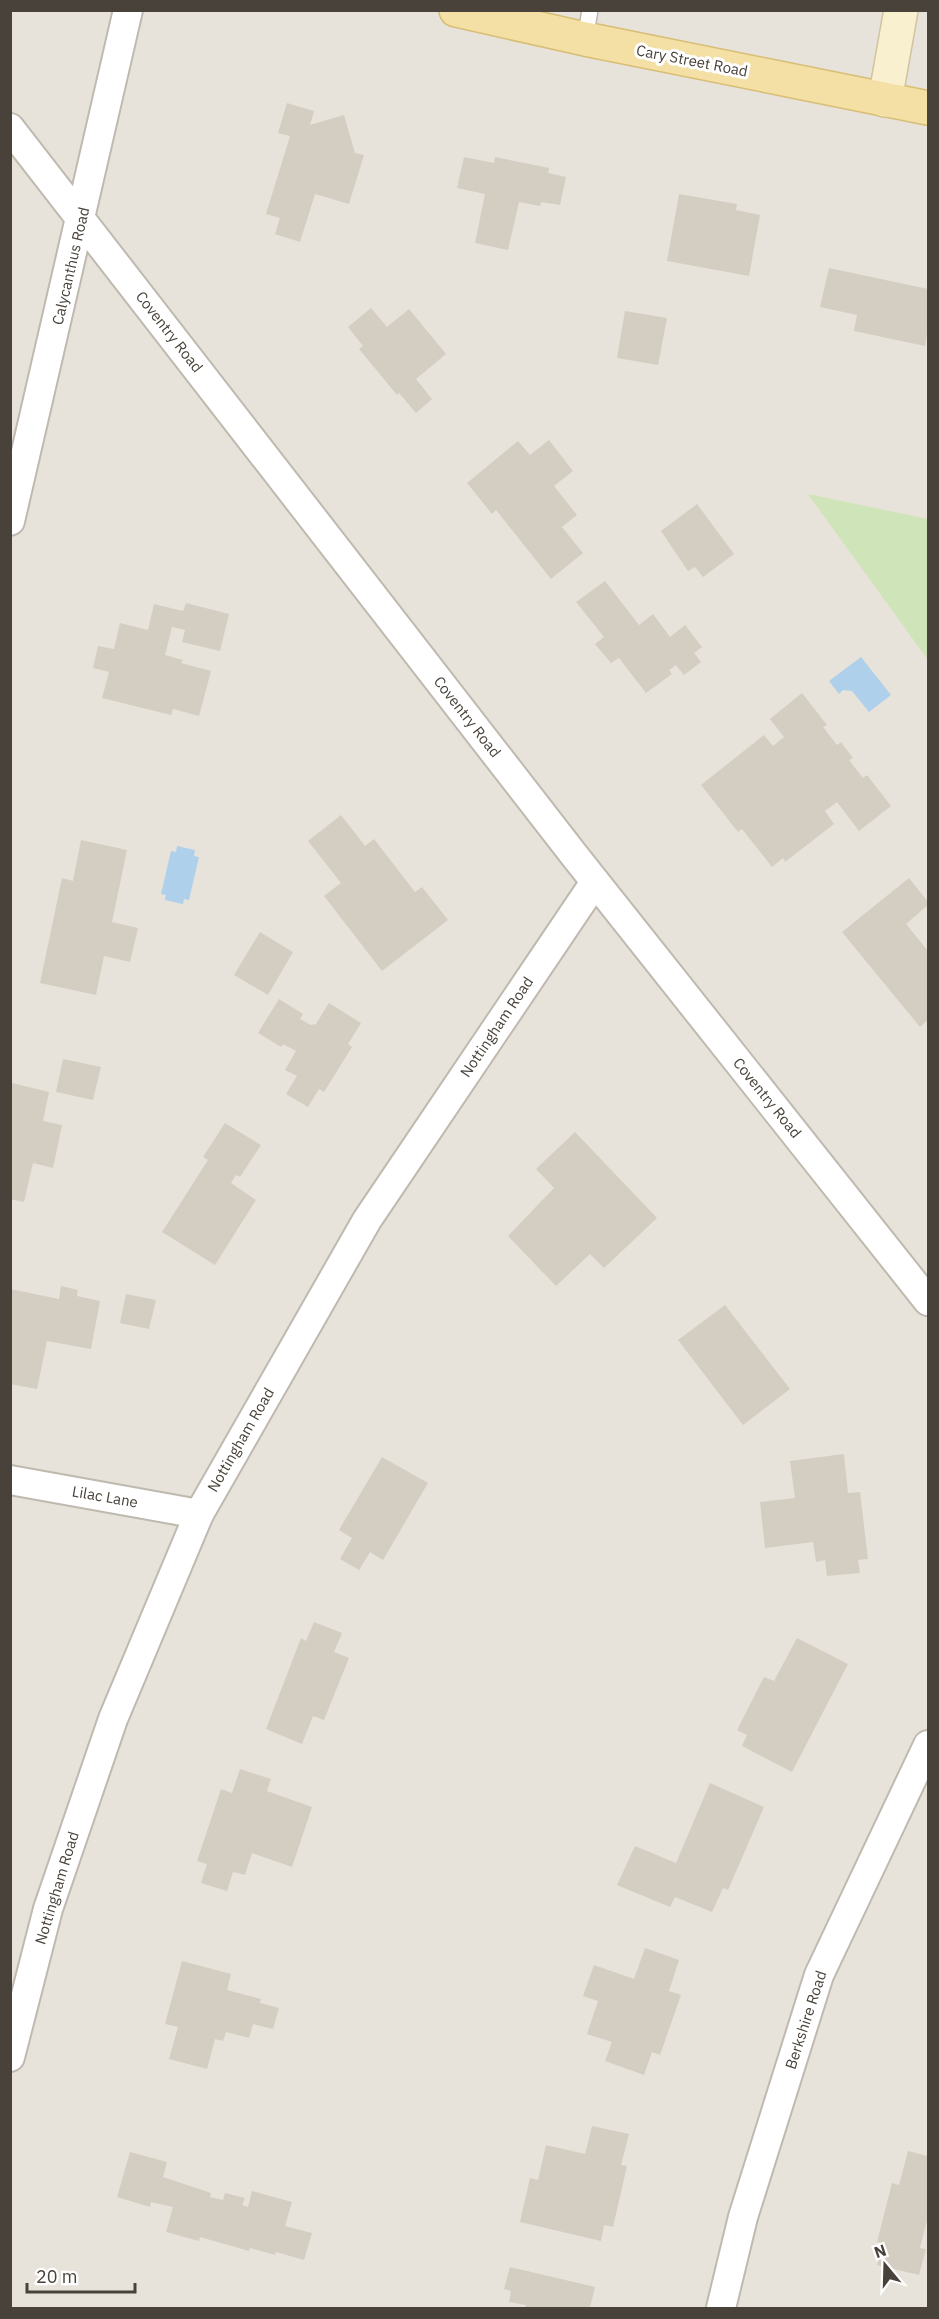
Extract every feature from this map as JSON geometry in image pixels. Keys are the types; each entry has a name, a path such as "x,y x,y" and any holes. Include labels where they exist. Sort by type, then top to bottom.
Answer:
{"main road":[{"name":"Cary Street Road","path":"456,10 588,25 885,100 928,108"}],"street":[{"name":"Calycanthus Road","path":"10,521 82,218 128,10"},
{"path":"885,100 901,10"},
{"name":"Coventry Road","path":"10,128 595,882 928,1301"},
{"name":"Nottingham Road","path":"10,2057 48,1909 113,1719 199,1514 367,1220 595,882"},
{"name":"Lilac Lane","path":"10,1480 199,1514"},
{"name":"Berkshire Road","path":"721,2308 743,2217 819,1975 928,1745"}],"shaded area":[{"path":"11,11 928,11 928,2308 11,2308"}],"green space":[{"path":"808,494 928,519 928,660"}],"water":[{"path":"861,657 891,695 869,712 852,691 843,690 839,694 829,681"},
{"path":"177,846 195,850 194,856 199,857 189,900 184,899 183,904 165,900 166,895 161,894 171,851 176,852"}],"building":[{"path":"287,103 314,111 310,125 344,115 355,153 364,155 349,204 315,194 300,242 275,234 280,218 266,214 290,136 278,133"},
{"path":"464,157 494,163 495,157 549,168 548,173 566,177 560,205 541,202 540,206 519,202 508,250 475,243 485,194 457,188"},
{"path":"679,194 737,204 736,210 760,215 749,276 667,261"},
{"path":"829,268 928,289 928,329 925,346 854,331 857,315 820,307"},
{"path":"371,308 387,327 409,309 446,354 416,379 432,399 416,413 399,393 397,395 359,349 363,346 348,327"},
{"path":"625,311 667,318 658,365 617,358"},
{"path":"549,440 573,471 554,486 577,515 562,527 583,553 551,579 496,510 492,514 467,483 518,441 530,455"},
{"path":"697,504 734,554 703,577 695,567 688,571 661,531"},
{"path":"605,581 639,625 653,614 670,637 685,625 702,647 694,653 701,662 684,675 676,665 669,670 672,674 646,693 619,658 611,663 595,644 604,637 576,602"},
{"path":"186,603 229,614 220,651 182,642 185,630 172,627 165,655 183,660 181,663 211,671 199,716 173,709 171,715 102,698 109,672 93,668 98,646 114,649 120,623 148,630 154,604 183,611"},
{"path":"802,693 827,725 823,727 837,745 841,742 853,758 849,760 863,778 867,775 891,806 859,831 837,802 825,811 834,824 785,862 783,858 772,867 742,829 738,832 701,785 764,735 773,746 784,737 770,719"},
{"path":"341,815 365,846 374,839 415,892 422,887 448,920 382,971 324,896 341,883 308,841"},
{"path":"81,840 127,850 112,922 138,928 130,962 104,956 96,995 40,983 62,878 73,881"},
{"path":"909,878 928,902 928,905 906,924 928,951 928,1020 920,1027 842,932"},
{"path":"260,932 293,952 268,995 234,975"},
{"path":"279,999 303,1014 300,1019 311,1025 316,1024 329,1003 361,1023 348,1044 352,1047 324,1092 319,1089 308,1107 286,1094 297,1076 285,1070 296,1051 283,1044 281,1047 258,1033"},
{"path":"63,1059 101,1067 93,1100 56,1092"},
{"path":"12,1083 49,1092 43,1121 62,1125 53,1168 33,1163 24,1202 10,1199"},
{"path":"225,1123 261,1145 240,1177 236,1175 231,1183 256,1200 215,1265 162,1232 208,1160 203,1157"},
{"path":"575,1132 657,1218 604,1268 590,1254 556,1286 508,1236 554,1188 536,1169"},
{"path":"61,1286 78,1290 77,1296 100,1301 91,1349 47,1341 37,1389 10,1384 10,1289 59,1299"},
{"path":"126,1294 156,1300 149,1329 120,1323"},
{"path":"725,1305 790,1389 743,1425 678,1340"},
{"path":"844,1454 848,1493 860,1492 868,1559 858,1560 860,1573 827,1576 825,1560 816,1562 813,1542 765,1548 760,1502 795,1498 790,1461"},
{"path":"382,1457 428,1483 383,1560 370,1552 359,1570 340,1559 352,1538 339,1530"},
{"path":"314,1622 342,1633 334,1652 349,1658 324,1720 313,1716 302,1744 266,1729 301,1638 306,1641"},
{"path":"797,1638 848,1664 792,1772 742,1746 747,1735 737,1730 764,1677 774,1681"},
{"path":"240,1769 271,1779 267,1791 312,1807 292,1867 252,1853 245,1875 233,1872 227,1891 201,1883 207,1864 197,1861 221,1789 232,1793"},
{"path":"710,1783 764,1807 728,1890 723,1888 712,1912 675,1897 670,1907 617,1885 635,1846 676,1863"},
{"path":"645,1948 679,1960 669,1991 681,1995 660,2055 652,2052 644,2075 605,2061 612,2042 587,2034 598,2001 583,1996 594,1965 634,1979"},
{"path":"182,1961 231,1974 227,1990 261,1999 260,2003 279,2008 273,2029 253,2024 249,2038 226,2032 223,2041 215,2039 207,2069 169,2059 178,2027 165,2024"},
{"path":"592,2126 629,2134 621,2165 627,2166 613,2227 604,2225 601,2241 520,2222 530,2178 538,2180 546,2145 585,2154"},
{"path":"908,2151 928,2156 928,2216 920,2248 926,2249 919,2275 877,2265 883,2243 877,2242 892,2183 899,2185"},
{"path":"130,2152 167,2162 163,2177 211,2193 210,2197 223,2200 225,2193 245,2198 242,2205 248,2207 252,2191 292,2202 285,2226 312,2233 304,2260 276,2252 275,2255 250,2248 249,2251 200,2237 199,2241 166,2232 173,2207 151,2202 150,2207 117,2197"},
{"path":"510,2267 595,2287 590,2308 525,2308 526,2305 509,2302 511,2291 504,2289"}]}
